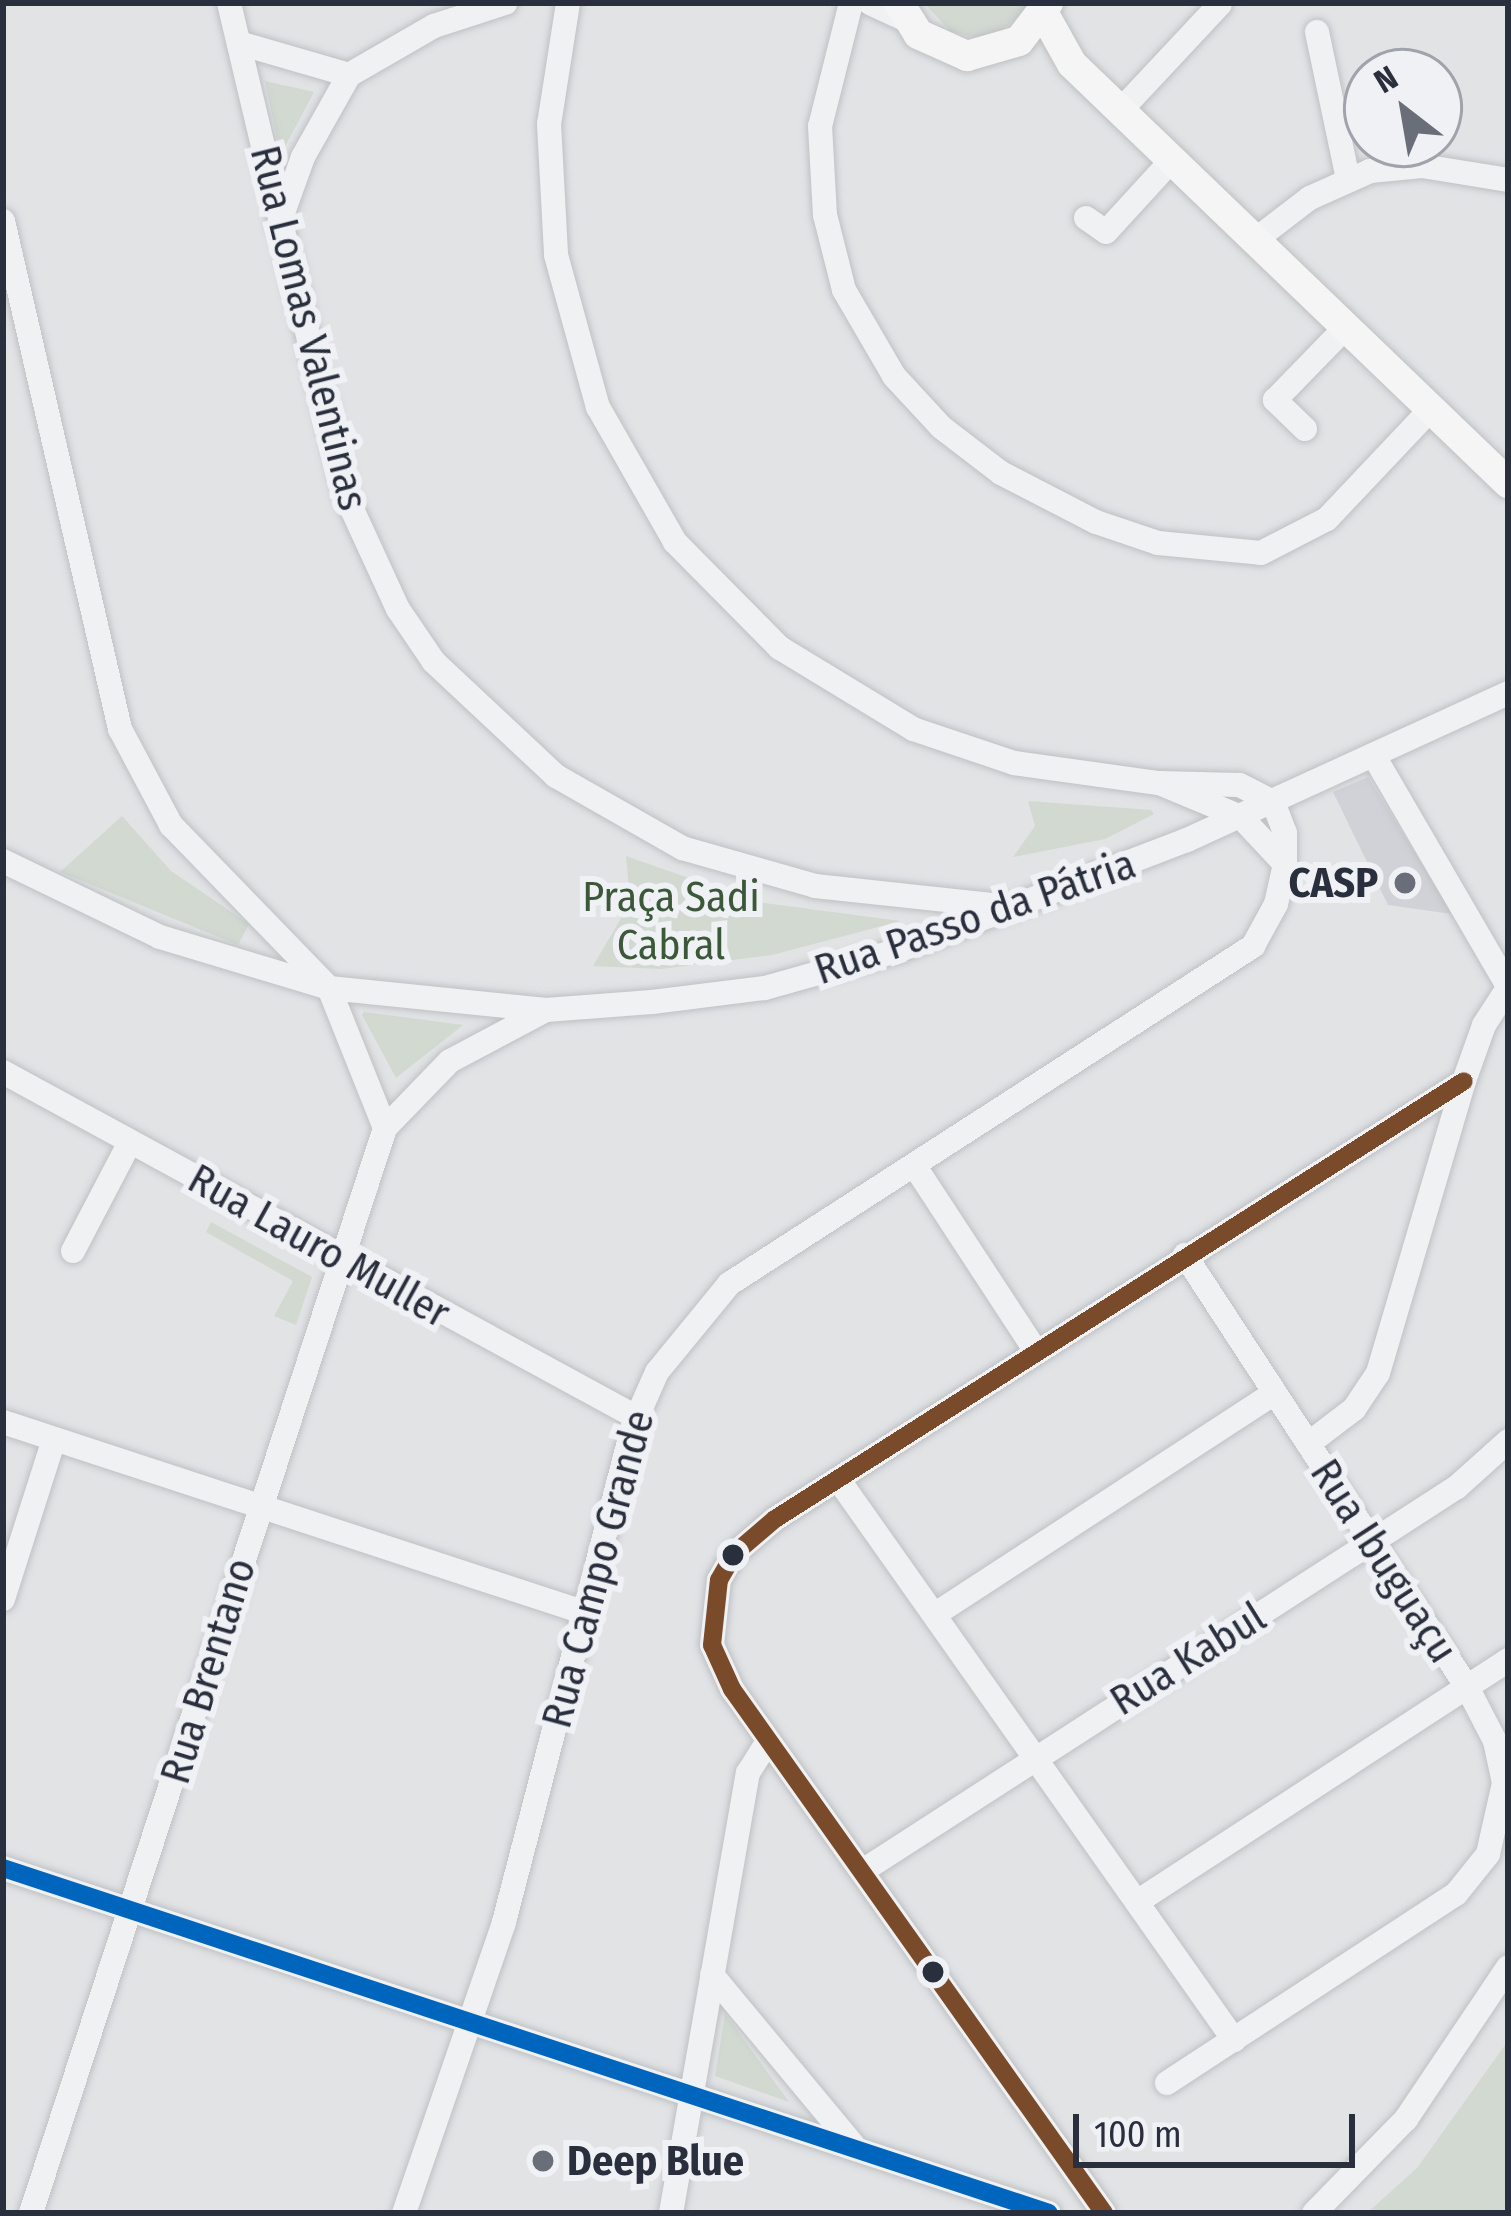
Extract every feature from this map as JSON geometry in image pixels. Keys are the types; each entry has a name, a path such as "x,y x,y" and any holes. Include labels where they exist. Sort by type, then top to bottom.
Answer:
{"main road":[{"path":"903,11 932,44 967,56 1019,41 1046,8 1072,64 1431,409 1495,455 1508,483"},
{"path":"1019,41 1072,64"}],"street":[{"name":"Rua Lomas Valentinas","path":"229,3 346,496 398,609 471,704 556,776 682,848 744,871 913,900 1009,907"},
{"path":"279,226 303,157 349,75 434,26 505,3"},
{"path":"568,3 549,124 556,255 598,407 675,542 780,648 913,729 1014,763 1159,783 1239,785 1268,799 1285,833 1285,864"},
{"path":"851,3 820,126 825,215 844,290 894,376 1001,473 1096,522 1158,543 1261,553 1327,519 1431,409"},
{"path":"870,3 903,11"},
{"path":"1120,111 1220,4"},
{"path":"1317,32 1348,179"},
{"path":"239,43 349,75"},
{"path":"1086,218 1106,232 1172,160"},
{"path":"1255,240 1348,179 1422,166 1508,180"},
{"path":"3,221 120,729 171,825 329,988 385,1128"},
{"path":"1305,429 1275,400 1346,327"},
{"name":"Rua Passo da Pátria","path":"3,861 160,937 329,988 546,1010 765,988 926,940 1177,844 1508,693"},
{"path":"1307,1444 1354,1409 1378,1373 1464,1082 1484,1025 1508,987 1374,756"},
{"path":"1159,783 1188,799 1236,815 1285,864"},
{"path":"1177,844 1188,799"},
{"name":"Rua Campo Grande","path":"404,2213 473,2021 636,1417 679,1338 729,1284 1227,968 1265,927 1285,864"},
{"name":"Rua Lomas Valentinas","path":"913,900 964,925"},
{"path":"913,900 926,940"},
{"name":"Rua Brentano","path":"31,2213 385,1128 450,1061 546,1010"},
{"name":"Rua Lauro Muller","path":"3,1072 341,1262 636,1417"},
{"path":"1104,2213 864,1870 768,1742 712,1645 718,1580 751,1538 1034,1348 1464,1082"},
{"path":"74,1251 130,1142"},
{"path":"916,1168 1034,1348"},
{"name":"Rua Ibuguaçu","path":"1167,2083 1435,1912 1488,1854 1501,1813 1500,1757 1467,1687 1185,1256"},
{"path":"937,1613 1275,1393"},
{"path":"3,1422 583,1612"},
{"path":"3,1599 53,1439"},
{"name":"Rua Kabul","path":"864,1870 1457,1487 1508,1441"},
{"path":"838,1479 1234,2039"},
{"path":"1137,1902 1508,1660"},
{"path":"671,2213 748,1773 768,1742"},
{"path":"3,1868 691,2090 1049,2213"},
{"path":"1314,2213 1406,2119 1508,1967"},
{"path":"712,1975 856,2148"}],"shaded area":[{"path":"1368,777 1452,914 1388,905 1333,792"}],"green space":[{"path":"924,3 1033,3 998,34 974,37 951,32"},
{"path":"265,81 314,92 283,150 278,143"},
{"path":"1028,801 1151,810 1154,814 1105,839 1013,857 1035,826"},
{"path":"122,816 171,871 249,924 238,945 60,872"},
{"name":"Praça Sadi Cabral","path":"626,856 757,902 901,921 772,955 661,969 593,966 630,903"},
{"path":"364,1012 463,1025 396,1078"},
{"path":"211,1222 312,1277 296,1325 274,1316 293,1281 206,1232"},
{"path":"725,2014 729,2019 789,2102 715,2076"},
{"path":"1508,2041 1508,2213 1367,2213 1417,2168"}],"transit line":[{"path":"1104,2213 732,1689 712,1645 719,1580 734,1554 775,1519 1464,1081"},
{"path":"3,1868 1049,2213"}],"place":[{"name":"CASP","path":"1405,883"},
{"name":"Deep Blue","path":"543,2161"}]}
